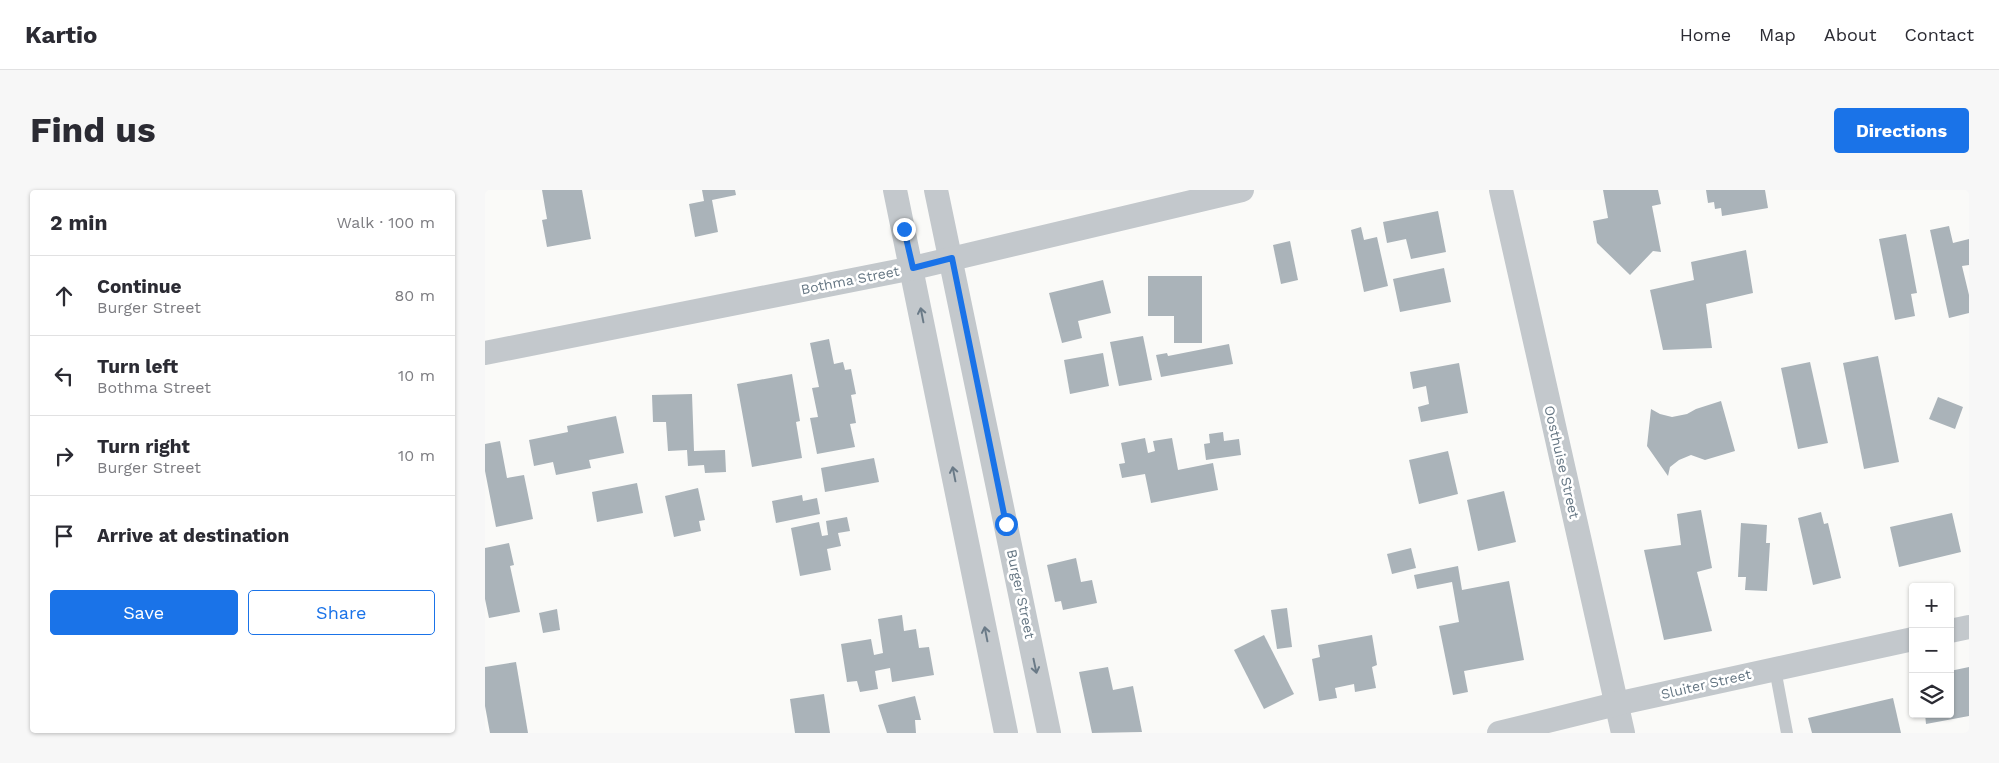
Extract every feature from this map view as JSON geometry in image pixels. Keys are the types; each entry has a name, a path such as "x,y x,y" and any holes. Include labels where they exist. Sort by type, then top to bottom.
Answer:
{"street":[{"path":"895,190 913,268 1006,733"},
{"name":"Burger Street","path":"936,190 952,258 1049,733"},
{"name":"Bothma Street","path":"485,353 913,268 1242,190"},
{"name":"Oosthuise Street","path":"1501,190 1623,733"},
{"path":"1954,630 1969,627"},
{"name":"Sluiter Street","path":"1499,733 1616,704 1909,640"}],"lane":[{"path":"1775,669 1787,733"}],"building":[{"path":"542,190 582,190 591,239 547,247 542,220 547,219"},
{"path":"702,190 735,190 736,195 712,200 718,232 695,237 689,204 704,201"},
{"path":"1603,190 1658,190 1661,204 1652,206 1661,252 1653,251 1630,275 1597,243 1593,221 1608,218"},
{"path":"1706,190 1765,190 1768,208 1722,216 1721,208 1715,209 1714,202 1708,203"},
{"path":"1438,211 1446,252 1411,259 1406,239 1387,243 1383,222"},
{"path":"1949,226 1953,243 1969,239 1969,265 1962,266 1969,295 1969,313 1949,318 1930,230"},
{"path":"1361,227 1364,240 1377,237 1388,286 1364,292 1351,230"},
{"path":"1906,234 1917,293 1911,294 1915,316 1895,320 1879,239"},
{"path":"1290,241 1298,280 1281,284 1273,245"},
{"path":"1746,250 1753,293 1706,304 1712,348 1663,350 1650,290 1694,280 1691,262"},
{"path":"1444,268 1451,302 1400,312 1393,279"},
{"path":"1148,276 1202,276 1202,343 1174,343 1174,316 1148,316"},
{"path":"1103,280 1111,313 1078,321 1082,338 1062,343 1049,293"},
{"path":"1143,336 1152,380 1119,386 1110,342"},
{"path":"829,339 834,364 843,362 845,370 851,369 856,394 851,395 856,423 850,424 855,447 817,454 810,418 818,417 812,388 819,387 810,343"},
{"path":"1229,344 1233,364 1161,377 1156,355 1167,353 1168,356"},
{"path":"1103,353 1109,386 1070,394 1064,360"},
{"path":"1878,356 1899,462 1864,469 1843,363"},
{"path":"1810,362 1828,443 1798,449 1781,368"},
{"path":"1459,363 1468,413 1421,422 1418,407 1429,404 1426,386 1413,389 1410,372"},
{"path":"792,374 800,421 796,422 802,458 752,467 737,384"},
{"path":"692,394 694,451 725,450 726,472 705,473 704,465 688,466 687,450 668,451 666,422 653,422 652,395"},
{"path":"1938,397 1963,407 1955,429 1929,419"},
{"path":"1721,401 1735,451 1705,460 1691,455 1679,460 1670,467 1668,476 1647,446 1651,409 1672,417 1687,414"},
{"path":"616,416 624,453 589,460 591,468 556,475 553,462 534,466 529,440 568,432 567,426"},
{"path":"1223,432 1224,441 1239,439 1241,455 1206,460 1204,444 1210,443 1209,434"},
{"path":"1145,438 1148,453 1155,451 1153,441 1172,438 1178,470 1213,463 1218,490 1151,503 1145,474 1122,478 1119,464 1125,463 1121,443"},
{"path":"500,441 507,478 524,475 533,519 496,527 485,471 485,444"},
{"path":"1448,451 1458,494 1419,504 1409,460"},
{"path":"874,458 879,482 825,492 821,468"},
{"path":"637,483 643,513 597,522 592,492"},
{"path":"698,488 705,520 699,521 701,531 674,537 665,496"},
{"path":"1504,491 1516,542 1478,551 1467,500"},
{"path":"802,495 803,501 817,498 820,514 776,523 772,501"},
{"path":"1701,510 1712,568 1697,572 1712,631 1664,640 1644,550 1681,545 1677,514"},
{"path":"1821,512 1824,524 1828,523 1841,578 1813,585 1798,518"},
{"path":"1952,513 1961,552 1899,567 1890,527"},
{"path":"847,517 850,531 838,533 841,546 827,549 831,570 800,576 791,528 819,522 822,536 828,535 826,521"},
{"path":"1741,523 1767,525 1766,543 1770,543 1767,591 1745,590 1746,577 1738,577"},
{"path":"509,543 514,565 510,566 520,612 489,618 485,599 485,548"},
{"path":"1411,548 1416,568 1392,574 1387,554"},
{"path":"1076,558 1081,582 1092,580 1097,603 1063,610 1061,601 1055,602 1047,565"},
{"path":"1458,566 1462,590 1509,581 1524,660 1464,671 1468,692 1453,695 1439,626 1459,622 1452,582 1417,589 1414,575"},
{"path":"1287,608 1292,647 1277,649 1271,610"},
{"path":"557,609 560,630 543,633 539,613"},
{"path":"902,615 904,631 916,629 919,648 929,647 934,675 892,682 890,668 875,671 878,689 860,692 857,681 847,682 841,644 871,639 874,655 883,653 878,619"},
{"path":"1264,635 1294,694 1264,709 1234,650"},
{"path":"1372,635 1377,665 1372,667 1376,688 1355,692 1354,684 1335,688 1337,698 1319,701 1312,659 1320,657 1318,645"},
{"path":"516,662 528,733 490,733 485,706 485,667"},
{"path":"1108,667 1113,690 1133,686 1142,732 1092,733 1079,672"},
{"path":"1969,667 1969,716 1926,724 1925,718 1954,718 1954,670"},
{"path":"824,694 830,733 795,733 790,699"},
{"path":"915,696 921,720 915,720 916,733 887,733 878,705"},
{"path":"1893,698 1901,733 1812,733 1808,718"}],"route":[{"path":"904,229 913,268 952,258 1006,524"}]}
